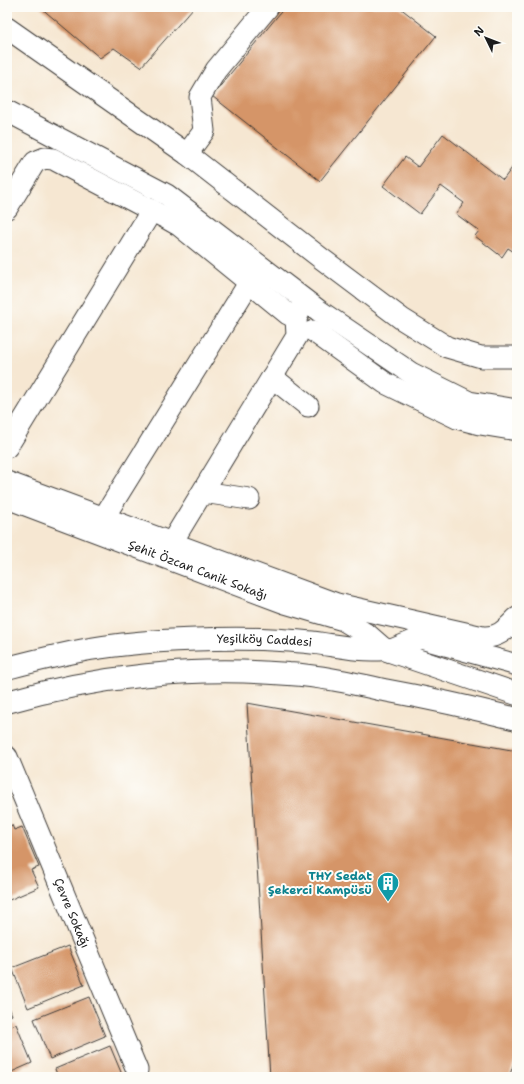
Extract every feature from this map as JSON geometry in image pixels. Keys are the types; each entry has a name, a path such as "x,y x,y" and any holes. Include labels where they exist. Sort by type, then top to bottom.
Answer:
{"highway":[{"name":"Yeşilköy Caddesi","path":"7,668 43,658 91,649 140,643 190,640 260,639 316,643 372,650 387,650 517,694"},
{"path":"7,702 40,692 156,674 231,671 289,674 326,678 402,693 517,719"},
{"path":"7,710 40,692"}],"street":[{"path":"187,154 204,131 200,97 216,70 268,7"},
{"path":"7,28 187,154 402,319 447,348 481,357 517,357"},
{"path":"7,111 167,195 303,321 385,383 457,418 480,424 517,430"},
{"path":"7,208 35,162 45,158 53,159 180,226 288,314 303,321 332,320 411,373 469,402 517,410"},
{"path":"7,447 152,210"},
{"path":"104,517 249,282"},
{"path":"303,321 332,320"},
{"path":"172,542 272,377 303,321"},
{"path":"272,377 308,406"},
{"path":"7,482 337,604 483,637 494,637 501,634 517,618"},
{"path":"202,492 249,499"},
{"name":"Şehit Özcan Canik Sokağı","path":"7,498 285,602 343,620 368,635 387,650"},
{"path":"387,650 420,638 517,665"},
{"name":"Çevre Sokağı","path":"7,757 137,1070"}],"building":[{"path":"40,7 194,7 141,67 114,48 100,58"},
{"path":"285,7 399,7 436,36 320,181 212,96"},
{"path":"443,134 503,180 517,161 517,254 508,248 502,257 475,236 479,231 456,214 464,203 441,186 420,214 383,186 405,157 418,167"},
{"name":"THY Sedat Şekerci Kampüsü","path":"247,703 517,751 517,1055 509,1077 270,1077"},
{"path":"12,825 14,830 22,827 39,867 31,870 39,887 7,901 7,827"},
{"path":"68,946 84,985 28,1008 12,968"},
{"path":"89,997 105,1036 50,1059 34,1019"},
{"path":"7,1002 12,1015 7,1017"},
{"path":"16,1024 32,1063 7,1074 7,1027"},
{"path":"110,1046 123,1077 58,1077 55,1069"}],"place":[{"name":"THY Sedat Şekerci Kampüsü","path":"388,902"}]}
